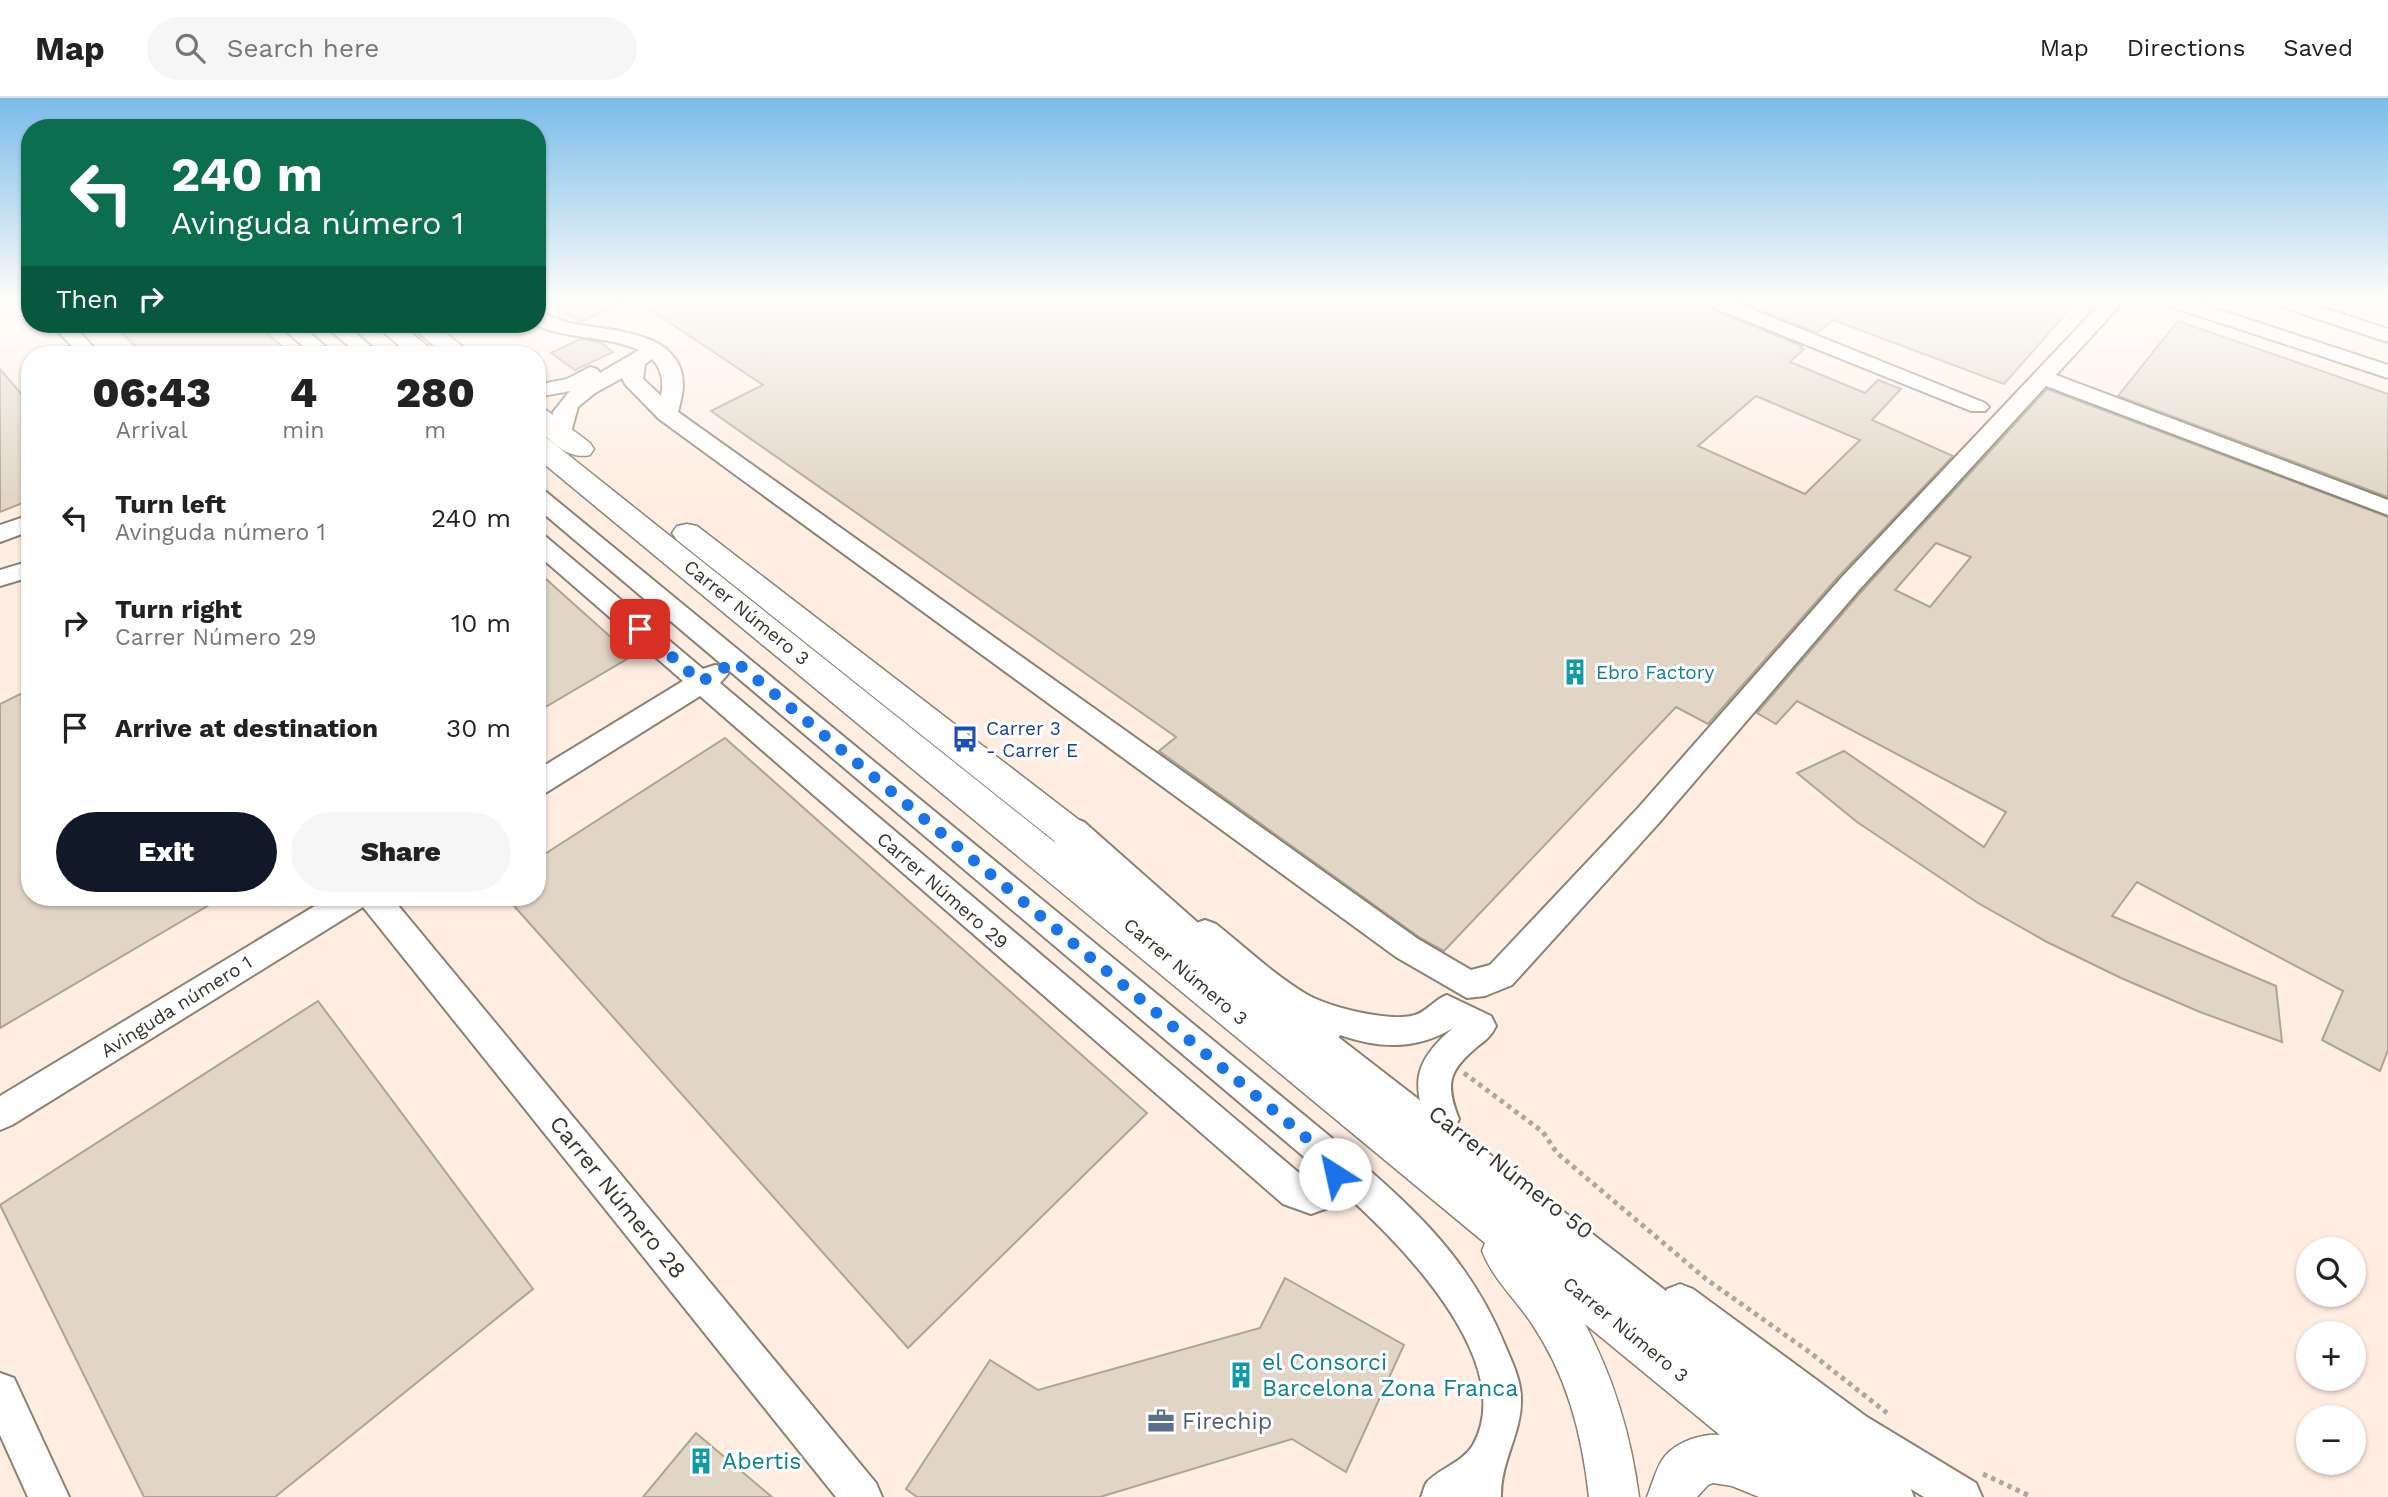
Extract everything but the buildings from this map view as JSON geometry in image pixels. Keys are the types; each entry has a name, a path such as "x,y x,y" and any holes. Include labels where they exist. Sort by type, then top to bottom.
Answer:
{"highway":[{"path":"1070,834 1234,981 1886,1497"}],"main road":[{"name":"Carrer Número 3","path":"546,439 1070,834"},
{"name":"Carrer Número 3","path":"546,441 568,468 1836,1497"},
{"path":"1447,1184 1534,1286 1556,1317 1576,1354 1605,1435 1614,1497"},
{"path":"1672,1497 1682,1476 1693,1464 1717,1458 1744,1463 1808,1497"}],"street":[{"path":"546,389 573,384 605,366"},
{"path":"546,433 564,410 591,386 629,366"},
{"path":"634,366 632,380 667,414 1406,948 1467,984 1485,982 1501,975 1526,950 1648,817 1850,584 2052,366"},
{"path":"666,366 673,382 667,414"},
{"path":"1877,366 1978,407"},
{"path":"2371,366 2388,372"},
{"path":"2042,377 2388,508"},
{"path":"546,504 990,875 1328,1175"},
{"path":"0,534 21,526"},
{"name":"Carrer Número 29","path":"546,549 1294,1192 1311,1197 1328,1175 1389,1211 1442,1264 1466,1300 1482,1332 1498,1376 1502,1396 1499,1432 1484,1478"},
{"path":"0,560 21,554"},
{"path":"0,578 21,572"},
{"path":"546,778 735,661"},
{"name":"Carrer Número 50","path":"1070,834 1174,909 1808,1400 1875,1445 1969,1484"},
{"path":"956,902 990,875"},
{"name":"Avinguda número 1","path":"0,1114 340,906"},
{"name":"Carrer Número 28","path":"381,906 862,1497"},
{"path":"1297,1005 1369,1029 1393,1033 1414,1031 1434,1023 1447,1009 1480,1026 1445,1058 1437,1070 1433,1098 1443,1119"},
{"path":"0,1392 49,1497"},
{"path":"1441,1497 1464,1482 1484,1478"}],"path":[{"name":"Carrer Número 50","path":"1455,1066 1543,1132 1566,1161 1706,1279 1808,1351 1894,1419"},
{"path":"1969,1484 2032,1497"}],"shaded area":[{"path":"0,366 21,366 21,906 546,906 546,366 2388,366 2388,1497 0,1497"}],"place":[{"name":"Ebro Factory","path":"1575,672"},
{"name":"Carrer 3 - Carrer E","path":"965,739"},
{"name":"el Consorci Barcelona Zona Franca","path":"1241,1375"},
{"name":"Firechip","path":"1161,1421"},
{"name":"Abertis","path":"701,1461"}],"route":[{"path":"640,629 701,682 735,661 1315,1145 1330,1158 1335,1174"}]}
